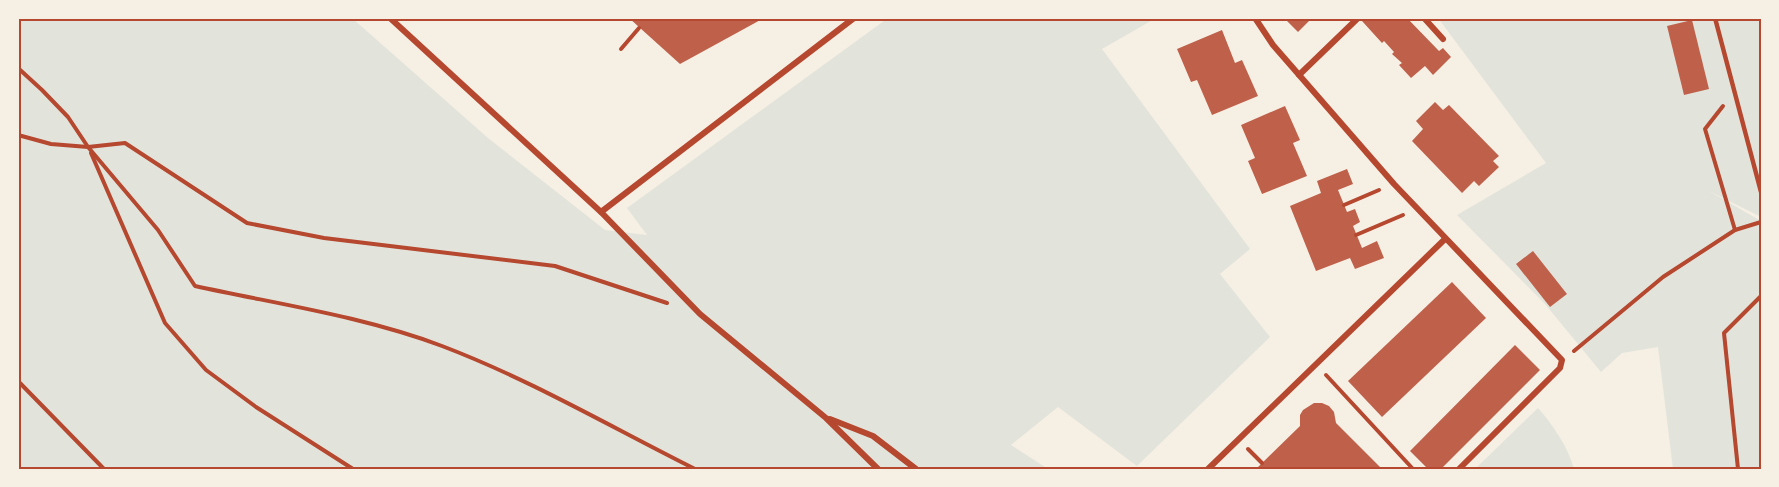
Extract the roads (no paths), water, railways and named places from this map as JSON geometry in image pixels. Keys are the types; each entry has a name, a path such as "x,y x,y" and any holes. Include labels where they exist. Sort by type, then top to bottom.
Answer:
{"street":[{"path":"390,18 601,212 700,314 826,418 878,469"},
{"path":"601,212 854,18"},
{"path":"1255,18 1273,45 1394,184 1562,360 1560,368 1459,469"},
{"path":"1299,75 1358,18"},
{"path":"1424,18 1443,39"},
{"path":"1208,469 1446,239"},
{"path":"826,418 873,436 916,469"}],"lane":[{"path":"1715,18 1761,192"}]}
